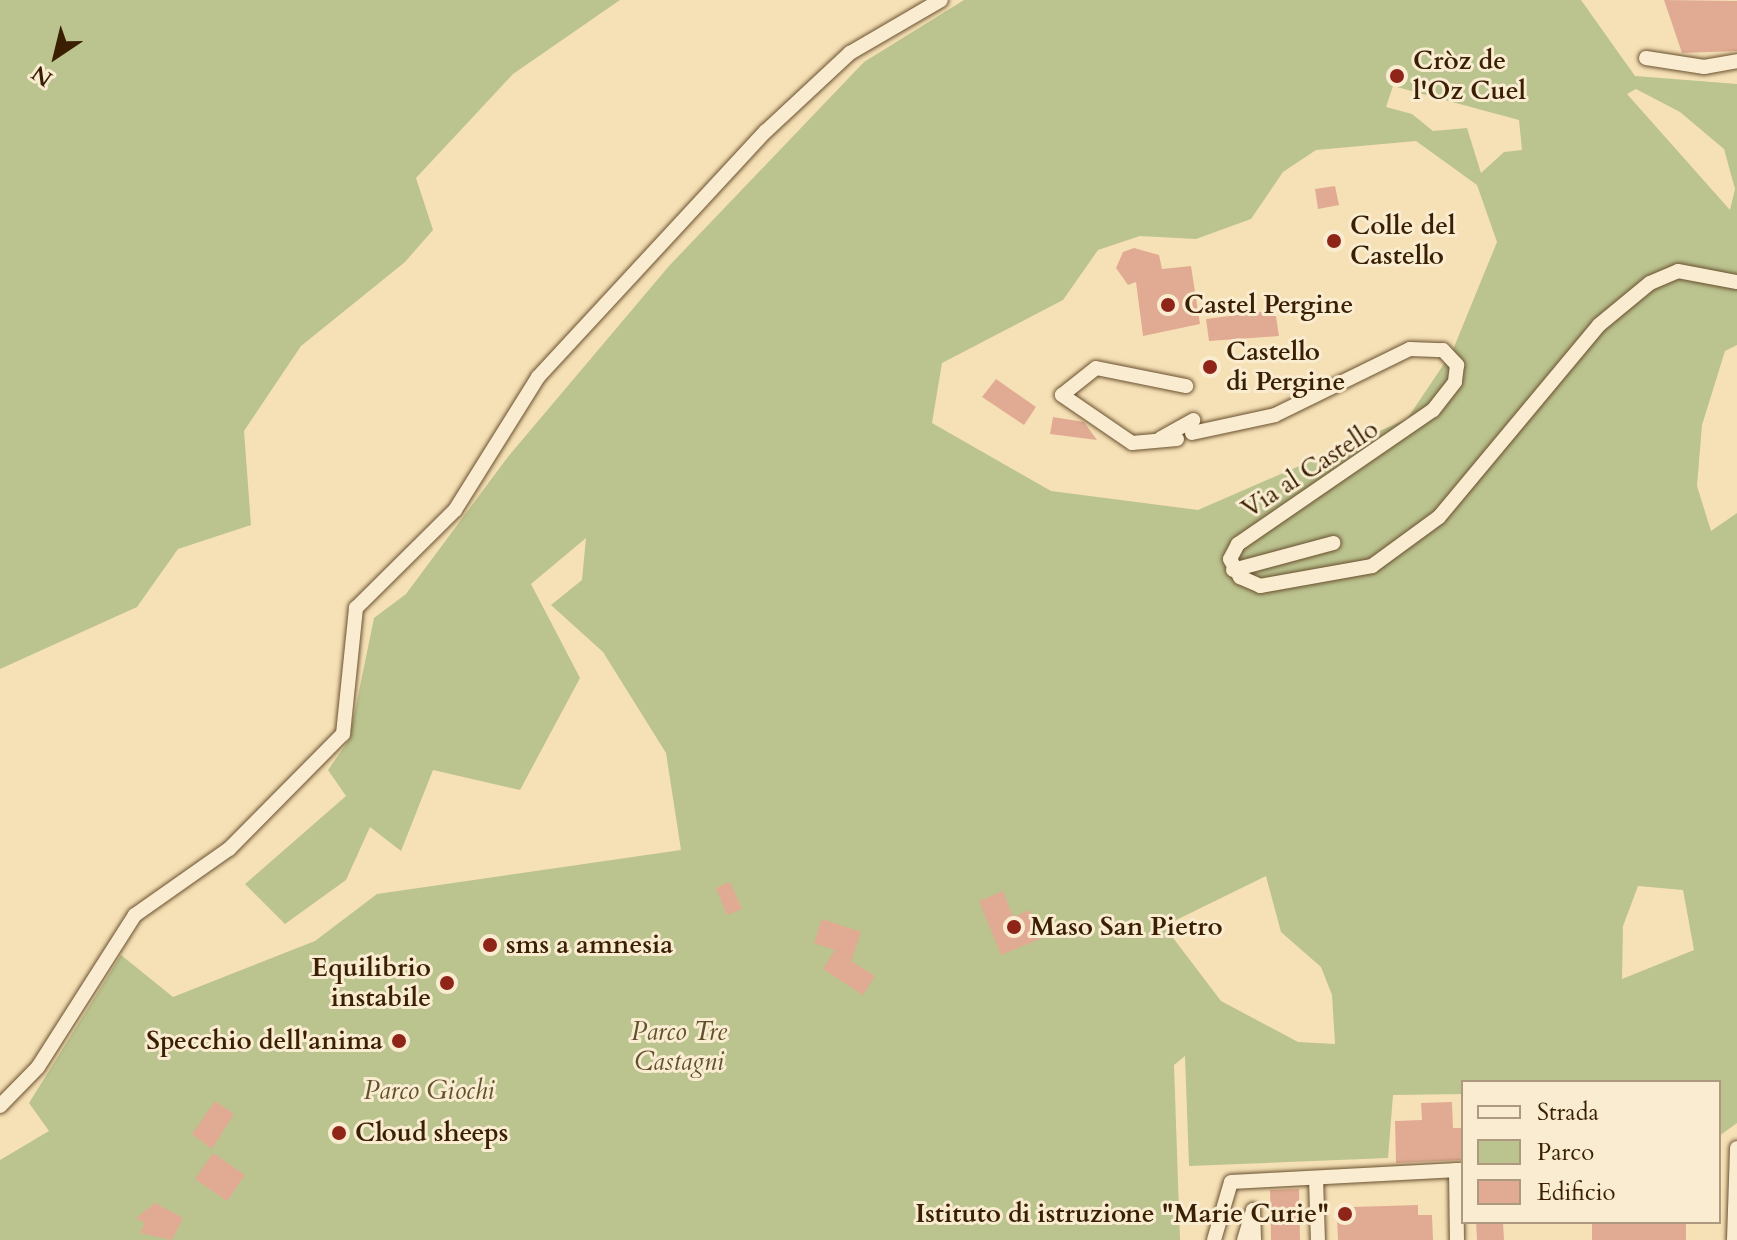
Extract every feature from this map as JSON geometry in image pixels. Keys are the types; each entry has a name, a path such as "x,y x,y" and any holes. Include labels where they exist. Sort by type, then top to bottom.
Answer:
{"street":[{"path":"0,1106 38,1067 135,915 229,849 343,734 356,608 455,510 538,377 766,131 850,53 941,0"},
{"path":"1646,58 1704,67 1737,61"},
{"path":"1233,570 1260,586 1284,584 1372,566 1409,546 1599,325 1640,292 1678,271 1737,282"},
{"name":"Via al Castello","path":"1150,444 1193,427 1275,415 1410,349 1443,350 1457,365 1455,382 1433,410 1238,544 1233,570"},
{"path":"1177,439 1150,444 1132,443 1069,406 1064,387 1096,368 1186,386"},
{"path":"1233,570 1333,543"},
{"path":"1734,1240 1737,1148"},
{"path":"1214,1240 1231,1182 1460,1170 1457,1240"},
{"path":"1316,1178 1318,1240"},
{"path":"1244,1240 1253,1210 1254,1240"}],"green space":[{"path":"0,0 620,0 513,74 416,178 433,230 405,262 301,346 244,431 251,525 178,549 137,607 0,669"},
{"path":"964,0 1581,0 1635,76 1737,84 1737,345 1725,351 1702,425 1697,486 1711,531 1737,513 1737,1123 1721,1135 1721,1080 1461,1080 1461,1094 1393,1095 1388,1158 1189,1166 1185,1056 1174,1065 1180,1240 0,1240 0,1160 49,1131 29,1103 121,955 173,997 315,941 377,894 681,850 666,753 603,652 551,605 582,580 586,538 531,584 580,678 520,790 433,770 401,851 370,827 346,880 285,924 245,884 346,796 328,770 349,740 374,618 406,594 507,458 669,266 864,62","holes":["1393,86 1519,120 1522,150 1504,152 1481,173 1467,128 1433,131 1412,114 1386,107","1636,89 1680,112 1724,149 1735,189 1730,210 1627,94","1416,141 1477,185 1497,242 1452,352 1407,419 1198,510 1051,491 932,423 942,363 1063,300 1098,250 1140,236 1196,239 1251,219 1283,172 1316,150","1266,876 1281,932 1321,967 1332,995 1335,1044 1298,1042 1221,1001 1164,926","1638,886 1683,890 1694,950 1622,979 1623,926"]}],"building":[{"path":"1664,0 1737,1 1737,51 1682,53"},
{"path":"1335,186 1339,205 1318,209 1315,189"},
{"name":"Castel Pergine","path":"1134,248 1159,255 1162,269 1191,266 1200,324 1143,336 1136,282 1128,285 1116,268 1123,252"},
{"path":"1275,310 1279,336 1209,341 1206,319"},
{"path":"996,379 1036,407 1024,425 982,397"},
{"path":"1053,417 1084,422 1097,440 1050,434"},
{"path":"730,882 742,909 727,915 716,888"},
{"name":"Maso San Pietro","path":"1003,891 1013,917 1030,910 1042,938 1001,955 979,901"},
{"path":"822,919 861,932 851,961 875,976 863,995 823,969 835,950 814,943"},
{"path":"215,1101 234,1114 212,1149 192,1134"},
{"path":"1452,1102 1453,1128 1461,1128 1461,1160 1396,1163 1395,1121 1422,1120 1421,1103"},
{"path":"213,1153 245,1175 227,1201 195,1179"},
{"path":"1299,1189 1300,1240 1271,1240 1270,1190"},
{"path":"155,1203 183,1218 172,1240 140,1233 145,1223 136,1218"},
{"path":"1418,1205 1418,1215 1432,1215 1433,1240 1338,1240 1337,1217 1353,1217 1352,1207"},
{"path":"1476,1224 1503,1224 1504,1240 1477,1240"},
{"path":"1592,1224 1686,1224 1686,1240 1592,1240"}],"place":[{"name":"Cròz de l'Oz Cuel","path":"1397,76"},
{"name":"Colle del Castello","path":"1334,241"},
{"name":"Castel Pergine","path":"1168,305"},
{"name":"Castello di Pergine","path":"1210,367"},
{"name":"Maso San Pietro","path":"1014,927"},
{"name":"sms a amnesia","path":"490,945"},
{"name":"Equilibrio instabile","path":"447,983"},
{"name":"Specchio dell'anima","path":"399,1041"},
{"name":"Cloud sheeps","path":"339,1133"},
{"name":"Istituto di istruzione \"Marie Curie\"","path":"1345,1214"}],"park label":[{"name":"Parco Tre Castagni","path":"679,1047"},
{"name":"Parco Giochi","path":"429,1091"}]}
